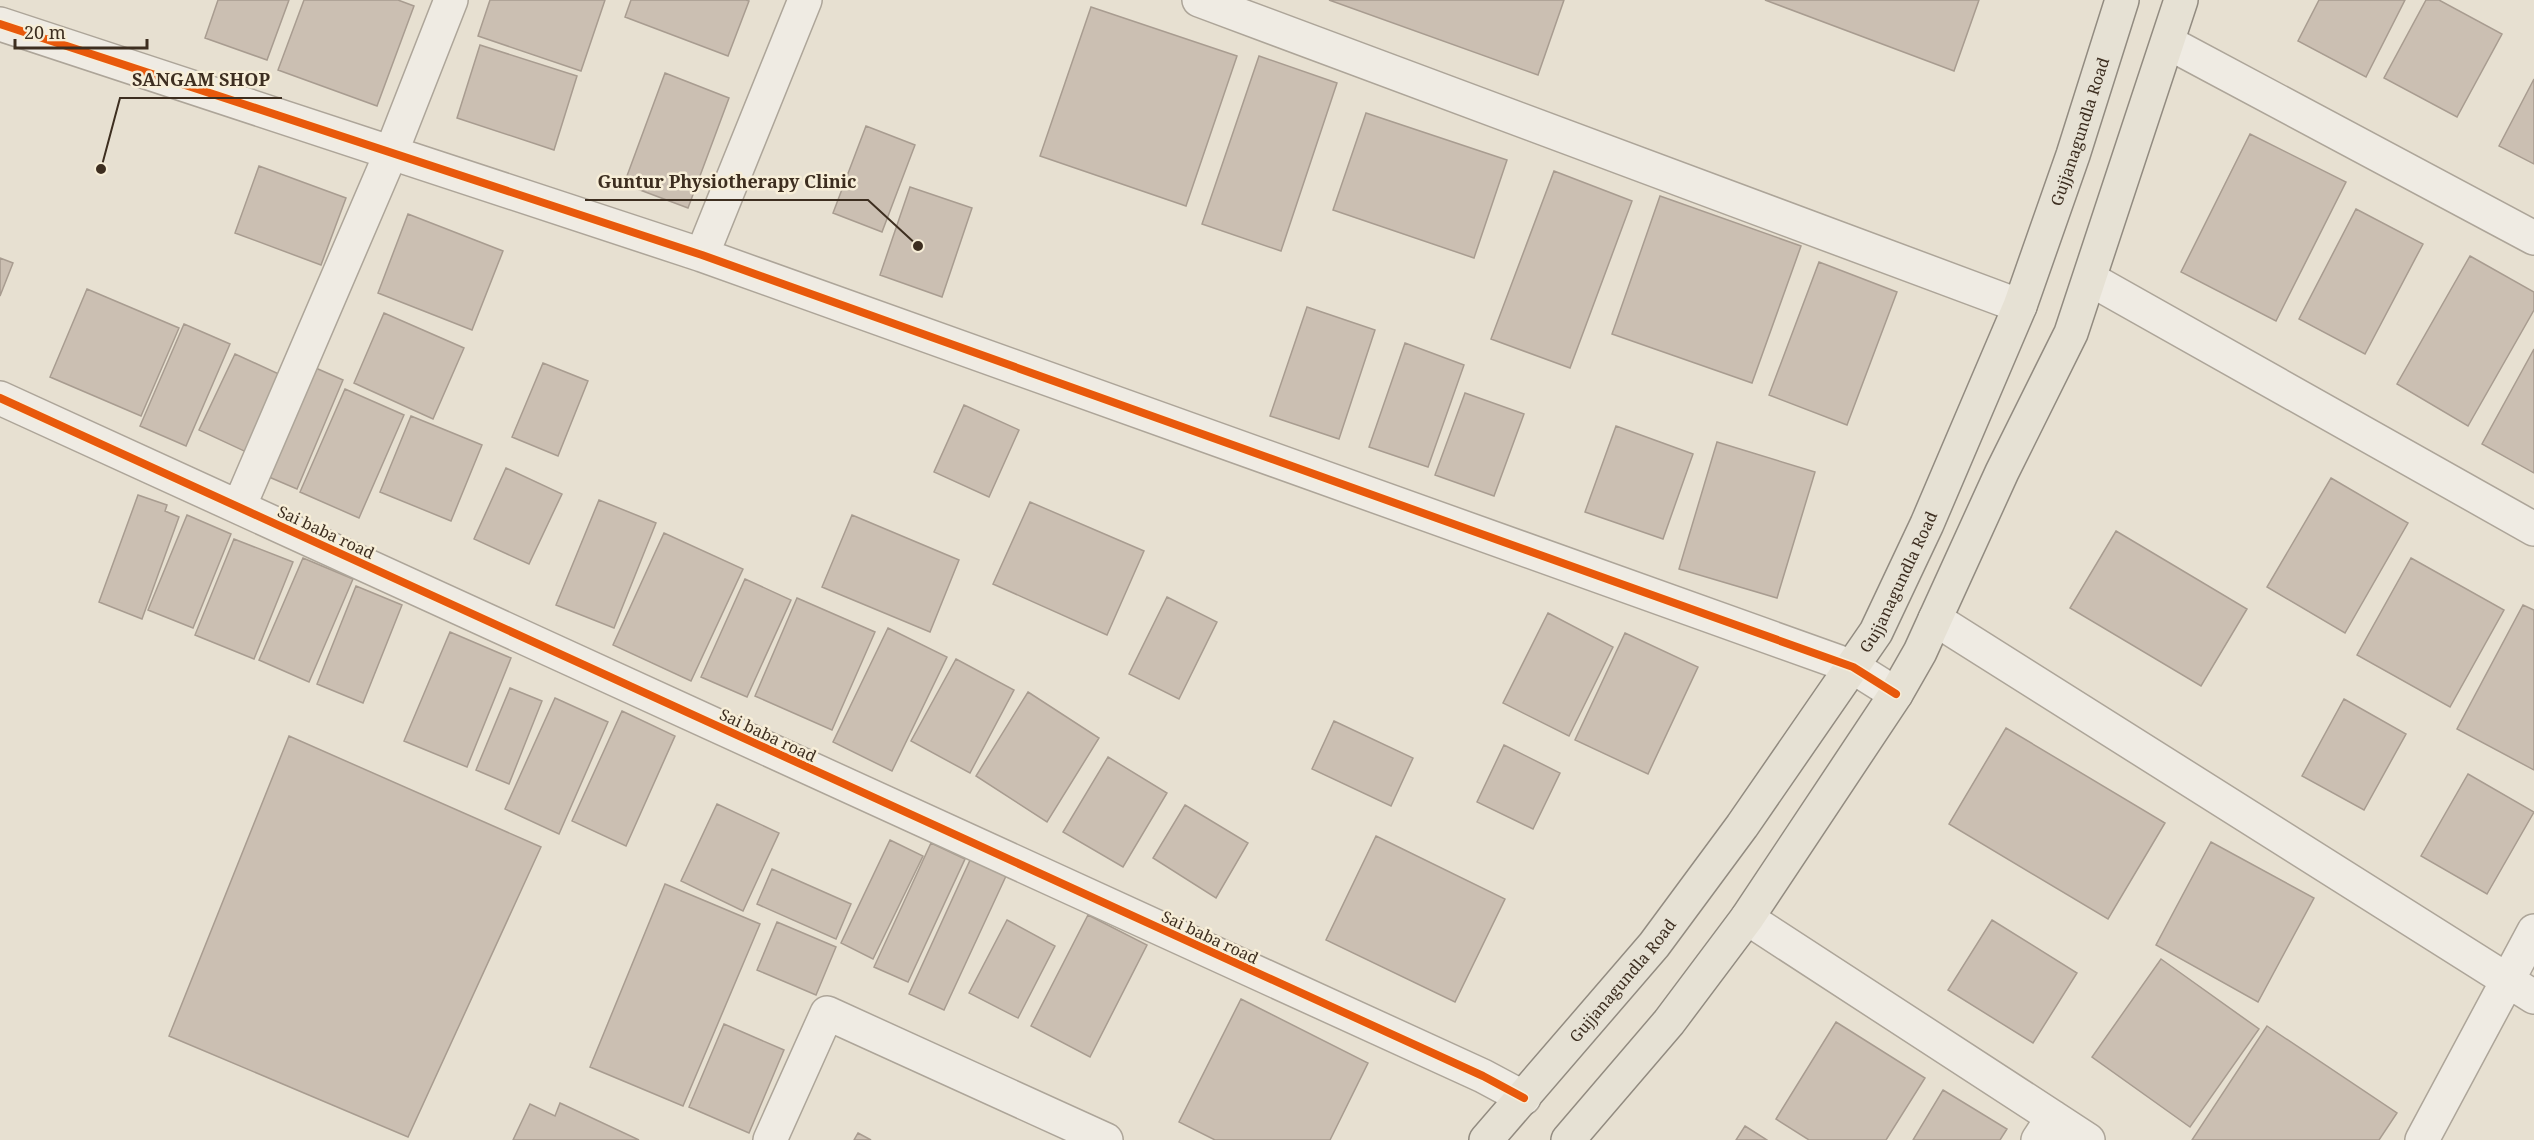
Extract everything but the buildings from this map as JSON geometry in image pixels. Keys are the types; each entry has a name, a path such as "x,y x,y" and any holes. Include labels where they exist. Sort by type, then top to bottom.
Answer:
{"main road":[{"name":"Gujjanagundla Road","path":"1486,1140 1654,945 1742,826 1876,632 1927,524 2020,306 2073,155 2122,0"},
{"path":"1568,1140 1669,1022 1747,918 1896,694 1920,652 2002,472 2071,333 2169,43 2181,0"}],"street":[{"path":"239,507 390,153 451,0"},
{"path":"702,255 805,0"},
{"path":"1199,0 2020,306"},
{"path":"0,24 702,255 1853,667 1896,694"},
{"path":"2169,43 2534,238"},
{"path":"2090,279 2534,529"},
{"name":"Sai baba road","path":"0,398 1483,1076 1524,1098"},
{"path":"1935,619 2521,989"},
{"path":"1747,918 2045,1129 2088,1140"},
{"path":"2422,1140 2521,989 2534,931"},
{"path":"770,1140 827,1013 1106,1140"}],"cycle path":[{"path":"0,24 702,255 1853,667 1896,694"},
{"path":"0,398 1483,1076 1524,1098"}],"place":[{"name":"SANGAM SHOP","path":"101,169"},
{"name":"Guntur Physiotherapy Clinic","path":"918,246"}]}
